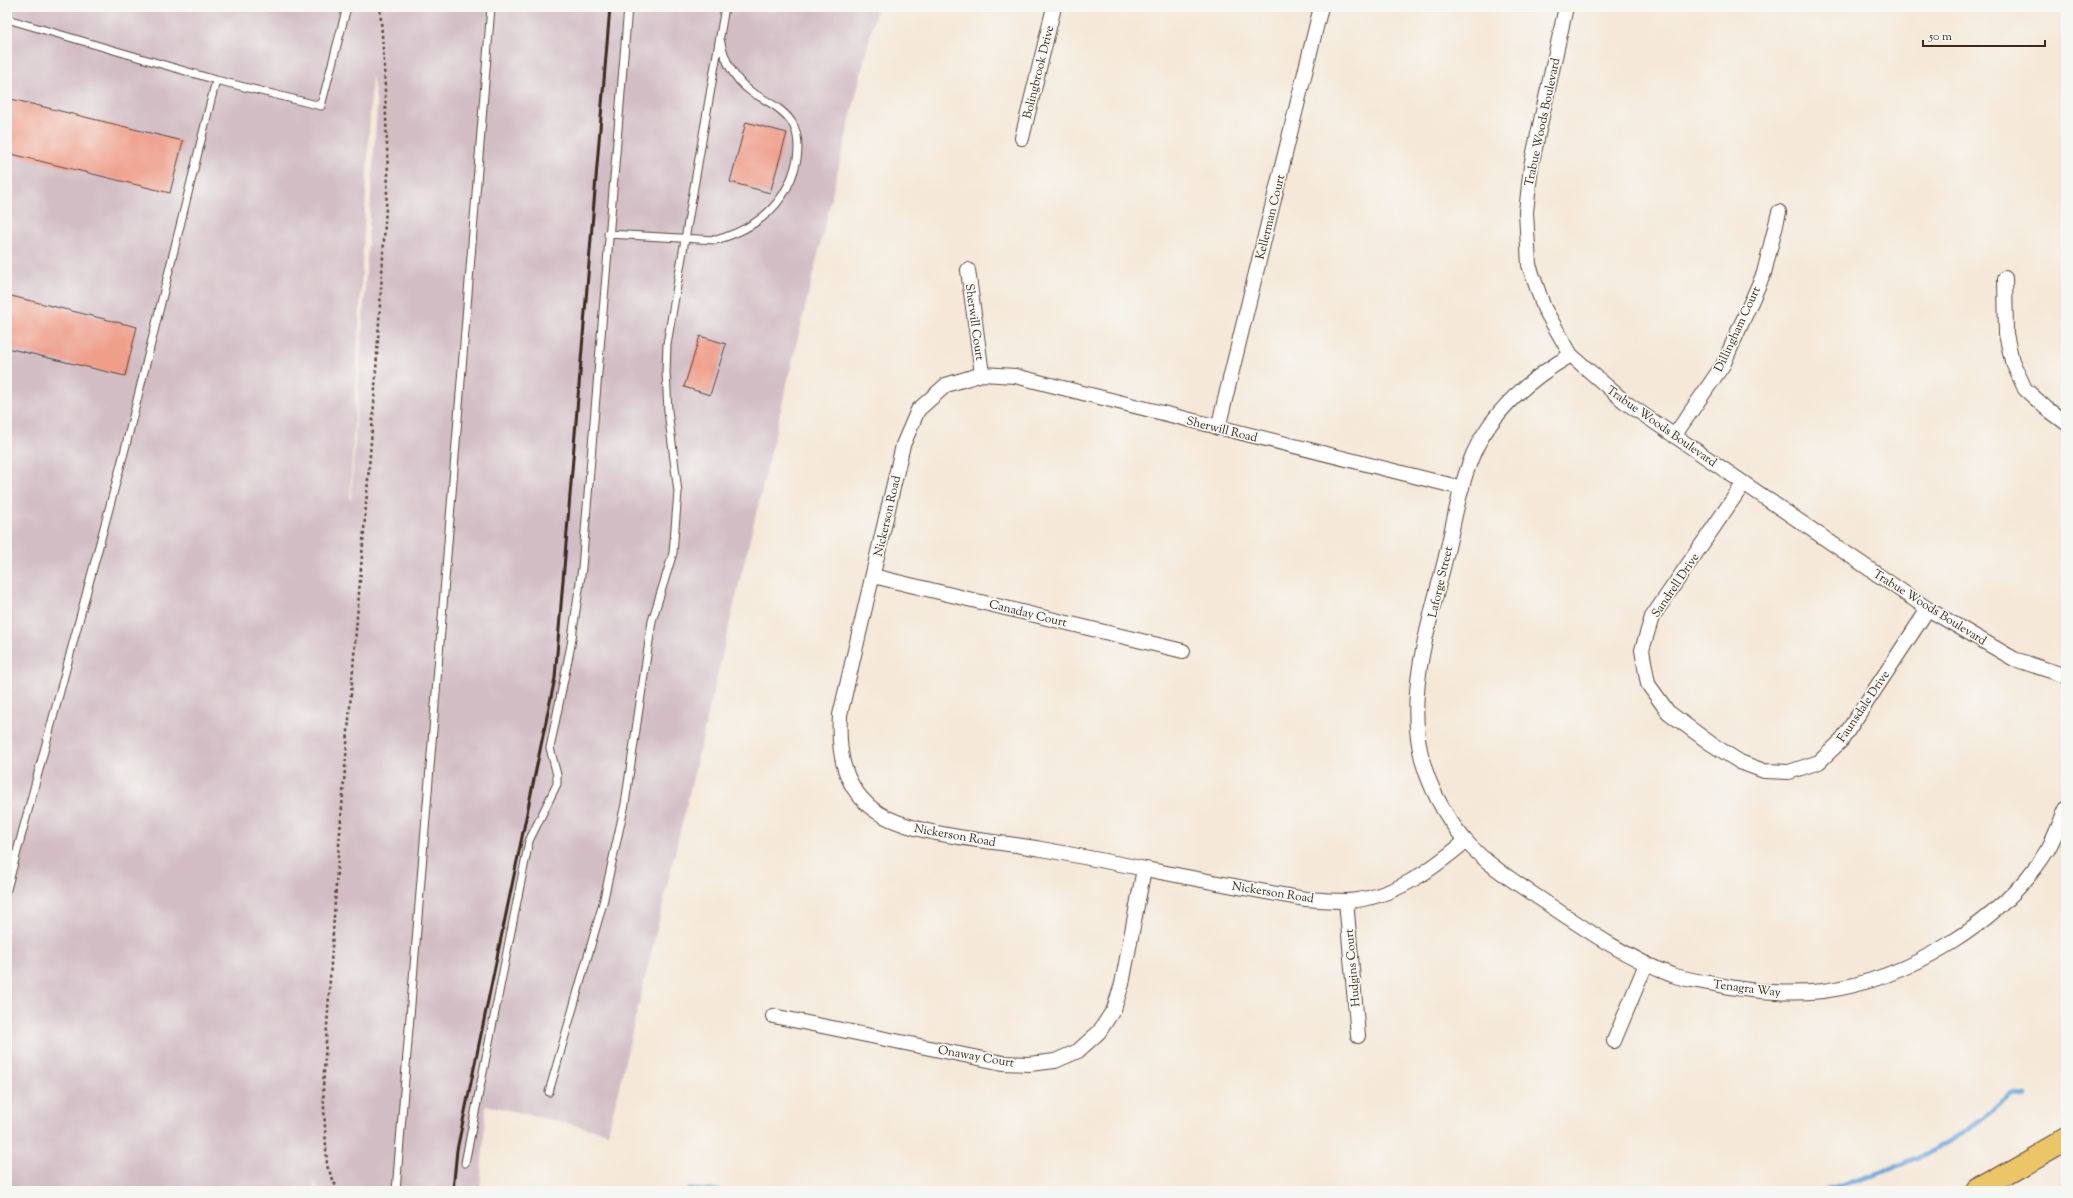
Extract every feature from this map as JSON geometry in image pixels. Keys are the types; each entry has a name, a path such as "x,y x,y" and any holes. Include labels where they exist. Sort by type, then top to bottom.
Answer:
{"highway":[{"path":"1977,1191 2056,1146 2066,1138"}],"street":[{"name":"Bolingbrook Drive","path":"1022,138 1054,7"},
{"name":"Kellerman Court","path":"1218,428 1321,7"},
{"name":"Trabue Woods Boulevard","path":"1566,7 1531,166 1526,212 1529,265 1544,308 1571,354 1625,402 1928,609 2014,659 2066,676"},
{"name":"Dillingham Court","path":"1674,436 1722,365 1764,273 1779,212"},
{"name":"Sherwill Court","path":"968,270 982,374"},
{"path":"2005,278 2006,334 2012,361 2025,389 2046,408 2066,423"},
{"name":"Laforge Street","path":"1466,842 1446,813 1430,780 1420,752 1416,724 1417,691 1423,652 1462,488 1474,453 1488,427 1503,407 1543,370 1571,354"},
{"name":"Sherwill Road","path":"982,374 1015,376 1462,488"},
{"name":"Nickerson Road","path":"982,374 946,386 918,410 903,445 840,715 839,740 842,765 852,786 869,806 889,819 914,829 1040,849 1306,899 1346,901 1376,896 1406,885 1466,842"},
{"name":"Sandrell Drive","path":"1710,743 1668,712 1648,684 1642,650 1652,617 1744,483"},
{"name":"Canaday Court","path":"873,576 1184,651"},
{"name":"Faunsdale Drive","path":"1710,743 1740,762 1764,771 1789,772 1818,762 1841,741 1928,609"},
{"name":"Tenagra Way","path":"1466,842 1509,878 1566,916 1646,964 1675,976 1730,987 1775,993 1824,991 1868,981 1907,967 1948,945 1987,917 2019,886 2048,849 2066,809"},
{"name":"Onaway Court","path":"773,1016 1003,1063 1029,1064 1055,1061 1078,1051 1094,1037 1114,1009 1122,984 1144,869"},
{"name":"Hudgins Court","path":"1346,901 1358,1036"},
{"path":"1614,1041 1646,964"}],"lane":[{"path":"7,19 216,80 321,106 347,7"},
{"path":"396,1191 491,7"},
{"path":"465,1164 529,841 557,784 557,775 550,748 571,645 582,568 608,234 628,7"},
{"path":"549,1092 603,903 625,804 652,622 673,553 678,492 668,411 666,372 667,344 672,309 686,238 719,34 725,7"},
{"path":"608,234 716,240 732,235 757,222 770,212 788,187 794,172 799,140 792,122 784,113 749,90 734,75 724,58 719,34"},
{"path":"7,889 124,453 216,80"}],"path":[{"path":"338,1191 327,1166 323,1088 337,870 374,404 387,182 384,62 380,7"}],"shaded area":[{"path":"7,7 877,7 608,1133 486,1105 480,1191 317,1191 315,1179 314,1191 7,1191","holes":["372,75 377,106 351,500 350,500"]}],"building":[{"path":"7,98 183,141 170,193 7,153"},
{"path":"746,122 787,133 770,193 730,182"},
{"path":"7,295 137,327 125,376 7,348"},
{"path":"700,336 726,344 710,395 684,387"}],"waterway":[{"path":"1821,1191 1879,1173 1934,1150 1974,1124 2012,1095 2026,1096"},
{"path":"689,1190 719,1191"}],"railway":[{"path":"453,1191 457,1150 555,678 610,7"}]}
